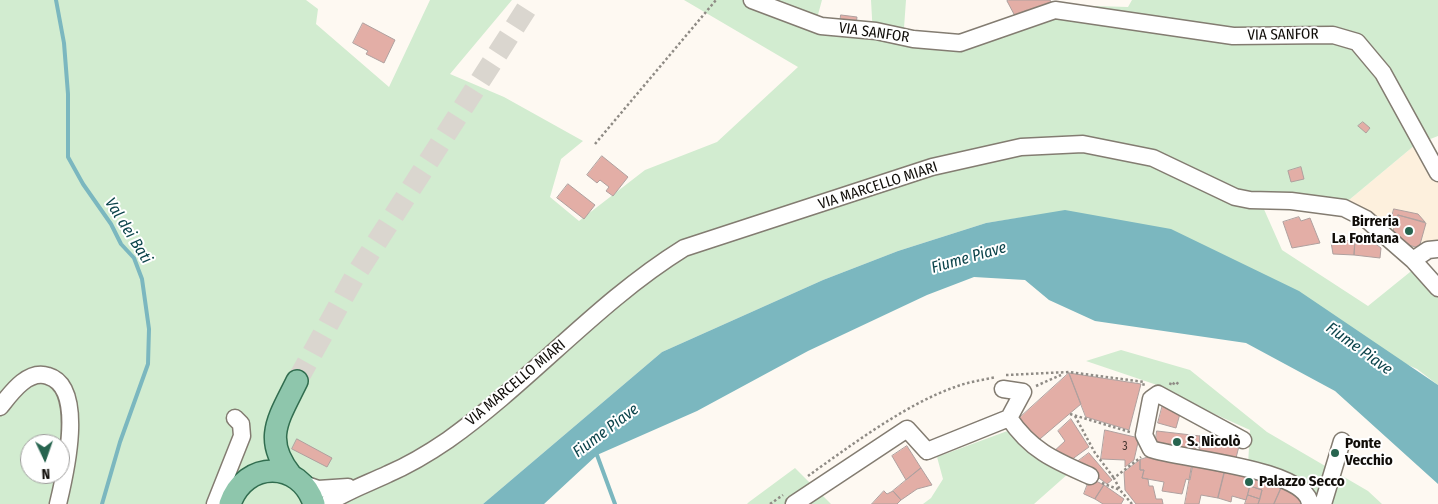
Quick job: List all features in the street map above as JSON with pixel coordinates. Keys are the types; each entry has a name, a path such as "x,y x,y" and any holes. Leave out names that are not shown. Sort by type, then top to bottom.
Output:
{"main road":[{"path":"297,381 284,406 274,441 276,450 314,504"},
{"path":"230,504 242,484 254,475 277,428"},
{"name":"VIA MARCELLO MIARI","path":"254,475 269,471 298,480"}],"street":[{"name":"VIA SANFOR","path":"752,0 821,26 876,30 913,39 960,43 1056,5 1233,36 1333,35 1357,42 1382,74 1438,173"},
{"name":"VIA MARCELLO MIARI","path":"327,504 361,486 390,474 448,440 499,400 642,275 684,248 932,167 1021,147 1083,144 1111,148 1153,158 1191,174 1235,197 1250,200 1291,201 1344,208 1366,219 1413,260 1438,288"},
{"path":"1413,260 1428,250 1438,249"},
{"path":"0,407 10,393 33,376 43,374 53,377 65,389 68,397 70,421 58,504"},
{"path":"790,498 907,429 927,451 1009,418 1023,392 1003,388"},
{"path":"1243,440 1158,394 1151,399 1144,435 1152,450 1252,469 1302,489 1309,497 1310,504"},
{"path":"215,504 242,436 241,424 235,418"},
{"path":"1009,418 1020,434 1038,450 1090,476"},
{"path":"1324,501 1342,441"},
{"name":"VIA MARCELLO MIARI","path":"298,480 318,489 333,490 361,486"}],"path":[{"path":"595,144 716,0"},
{"path":"1023,392 1061,375 1054,371"},
{"path":"801,482 839,453 915,405 954,387 1009,374 1054,371 1144,382"},
{"path":"1070,414 1114,429 1144,435"},
{"path":"1075,416 1095,453 1132,504"},
{"path":"1114,478 1152,450"},
{"path":"1090,476 1120,490"},
{"path":"770,504 790,498"}],"shaded area":[{"path":"1415,145 1438,181 1438,245 1415,268 1343,205"}],"green space":[{"path":"0,0 306,0 318,9 316,24 389,87 430,0 512,0 450,74 504,97 583,141 561,159 550,197 579,221 645,170 717,142 798,67 684,0 822,0 813,33 873,36 871,0 906,0 903,42 956,48 1061,5 1128,7 1132,0 1438,0 1438,136 1415,145 1343,205 1259,198 1282,250 1368,306 1415,268 1438,294 1438,385 1417,369 1065,211 986,223 898,251 823,280 662,352 483,504 0,504"},
{"path":"1121,350 1190,370 1267,432 1368,491 1382,504 1312,504 1248,465 1250,430 1168,393 1160,386 1086,361"},
{"path":"1010,430 1069,473 1034,504 923,504 931,498 943,479 937,457"},
{"path":"795,468 831,504 747,504 749,502"}],"water":[{"name":"Fiume Piave","path":"1065,210 1171,229 1299,291 1438,385 1438,484 1335,391 1246,343 1095,321 1049,300 1025,280 974,277 927,295 808,351 697,411 597,455 544,504 483,504 662,352 823,280 898,251 986,223"}],"building":[{"path":"1050,0 1052,4 1029,15 1027,10 1015,16 1007,1"},
{"path":"841,15 857,17 856,25 840,24"},
{"path":"363,23 395,40 384,63 366,54 368,51 353,43"},
{"path":"1363,122 1370,128 1366,133 1358,126"},
{"path":"602,156 628,177 613,196 606,191 609,187 600,180 597,183 587,175"},
{"path":"1301,167 1304,179 1291,182 1288,171"},
{"path":"568,184 595,205 584,219 557,198"},
{"path":"1394,209 1418,214 1425,222 1398,215 1397,218 1392,217"},
{"name":"Birreria La Fontana","path":"1398,215 1426,223 1419,248 1391,240"},
{"path":"1299,217 1301,221 1310,218 1320,243 1292,248 1283,222"},
{"path":"1362,234 1381,248 1380,258 1354,255 1355,236"},
{"path":"1338,240 1355,241 1354,255 1333,254 1331,242"},
{"path":"1069,373 1141,384 1129,430 1086,417"},
{"path":"1069,373 1081,404 1034,444 1014,423"},
{"path":"1163,404 1181,410 1176,428 1158,423"},
{"path":"1071,419 1089,447 1071,460 1051,454 1065,441 1058,431"},
{"path":"1105,430 1139,438 1134,460 1125,467 1125,460 1101,459"},
{"name":"S. Nicolò","path":"1157,431 1200,436 1199,448 1196,447 1195,453 1155,447"},
{"path":"1200,436 1239,446 1235,462 1200,454"},
{"path":"297,439 332,458 327,467 292,449"},
{"path":"907,446 921,468 906,480 892,456"},
{"path":"1089,453 1112,480 1107,484 1077,462"},
{"path":"1148,457 1193,463 1190,480 1186,479 1182,494 1162,491 1164,482 1142,478 1144,470 1140,470 1140,460"},
{"path":"1140,460 1140,470 1144,470 1142,478 1148,479 1149,486 1153,486 1156,499 1162,499 1163,504 1136,504 1125,490 1124,472"},
{"path":"1193,460 1226,466 1218,498 1201,495 1199,504 1185,504"},
{"name":"Palazzo Secco","path":"1226,466 1282,486 1274,504 1258,504 1262,490 1250,486 1246,500 1232,496 1231,502 1218,498"},
{"path":"921,468 932,485 917,489 901,500 893,491"},
{"path":"1090,478 1104,485 1095,499 1084,494"},
{"path":"1104,485 1124,499 1121,504 1103,504 1095,499"},
{"path":"1250,486 1262,490 1260,499 1248,495"},
{"path":"1282,486 1303,496 1301,504 1274,504"},
{"path":"884,491 887,494 893,491 901,500 897,504 872,504"},
{"path":"1248,495 1260,499 1258,504 1245,504"}],"waterway":[{"name":"Val dei Bati","path":"56,0 64,43 68,94 68,157 83,184 111,224 121,244 134,258 142,279 149,329 148,364 120,442 102,504"},
{"name":"Fiume Piave","path":"594,454 597,455 615,504"}],"tunnel":[{"path":"297,381 355,276 532,0"}],"place":[{"name":"Birreria La Fontana","path":"1409,231"},
{"name":"S. Nicolò","path":"1177,442"},
{"name":"Ponte Vecchio","path":"1335,453"},
{"name":"Palazzo Secco","path":"1249,482"}]}
